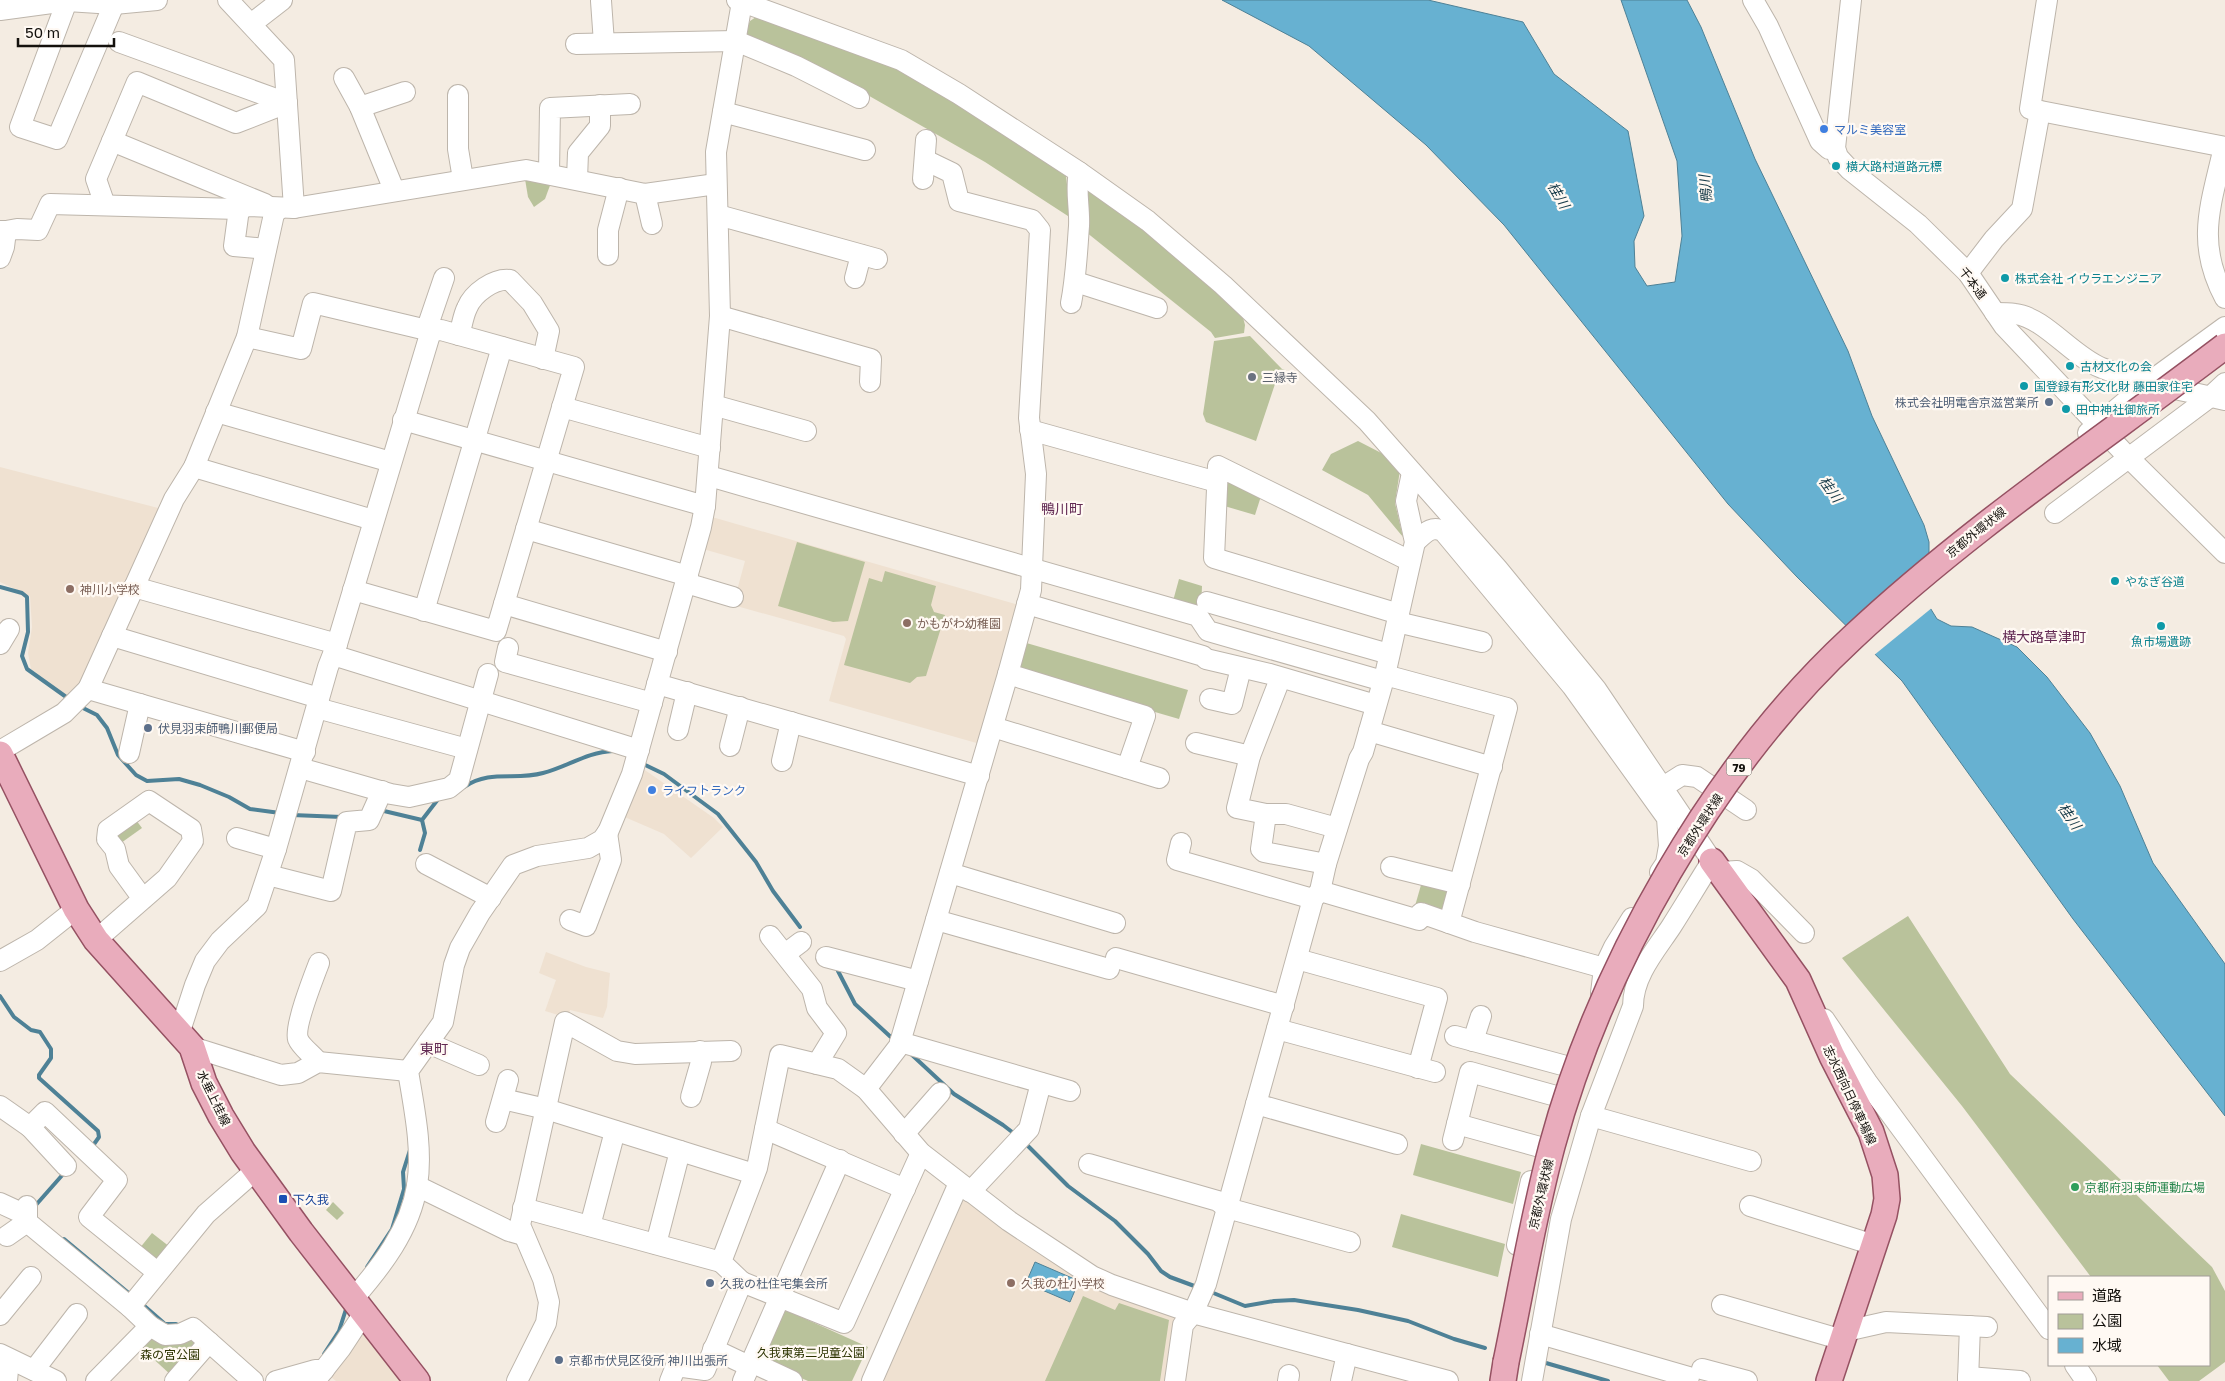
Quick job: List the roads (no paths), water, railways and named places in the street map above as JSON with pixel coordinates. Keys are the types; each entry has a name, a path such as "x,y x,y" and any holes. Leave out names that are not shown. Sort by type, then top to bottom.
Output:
{"main road":[{"name":"京都外環状線","path":"1512,1375 1536,1214 1552,1146 1581,1059 1615,974 1644,916 1682,851 1720,792 1802,688 1850,639 1915,581 2007,507 2225,346"},
{"name":"京都外環状線","path":"1512,1375 1545,1232 1578,1109 1597,1055 1634,967 1661,915 1733,802 1812,700 1865,646 1922,595 2022,516 2225,365"},
{"name":"水垂上桂線","path":"1,757 76,909 96,940 186,1039 204,1083 221,1116 256,1170 301,1232 417,1381"},
{"name":"志水西向日停車場線","path":"1716,866 1798,980 1832,1056 1871,1132 1884,1175 1887,1199 1829,1381"}],"street":[{"path":"0,10 71,0 114,4 157,0"},
{"path":"71,0 20,127 57,139 114,4"},
{"path":"228,0 284,60 287,103 282,208"},
{"path":"251,24 282,0"},
{"name":"千本通","path":"1753,0 1768,26 1820,141 1828,148 1835,148 1838,157 1850,170 1918,224 1968,273 2004,326 2128,457 2225,552"},
{"path":"1835,148 1851,0"},
{"path":"2047,0 2030,109 2224,147 2209,216 2207,236 2208,256 2214,277 2225,298"},
{"path":"601,1 604,43"},
{"path":"276,1381 315,1374 342,1348 355,1302 394,1244 408,1217 417,1186 418,1162 416,1120 408,1071 443,1022 454,965 460,948 513,865 537,856 588,848 602,840 618,811 637,757 687,580 705,506 709,476 720,316 716,152 736,41 739,1 901,60 959,94 1078,172 1148,221 1230,291 1367,421 1497,568 1596,689 1663,787 1701,836 1716,866"},
{"path":"576,44 736,41 796,66 859,98"},
{"path":"119,42 287,103"},
{"path":"344,78 360,107 394,190"},
{"path":"105,205 96,179 137,82 236,123 287,103"},
{"path":"360,107 404,92"},
{"path":"458,95 458,148 463,179"},
{"path":"550,174 550,108 630,104"},
{"path":"577,180 578,153 600,126 600,105"},
{"path":"1968,273 1994,239 2022,210 2040,111"},
{"path":"723,112 865,150"},
{"path":"112,141 282,208"},
{"path":"866,1089 900,1042 1031,590 1036,474 1030,430 1031,366 1040,230 1032,220 959,201 952,173 925,160"},
{"path":"0,258 4,247 3,231 17,229 38,230 50,204 239,209 250,206 282,208 526,170 645,194 716,184"},
{"path":"1071,304 1076,282 1079,226 1076,187 1078,172"},
{"path":"608,255 608,230 619,188"},
{"path":"645,194 652,224"},
{"path":"1,757 64,713 88,689 174,499 194,467 247,337 274,214 282,208"},
{"path":"239,209 234,246 266,249"},
{"path":"718,215 869,257 855,278"},
{"path":"408,1071 318,1062 298,1073 281,1075 186,1039 194,985 205,961 220,940 257,906 268,876 318,703 431,332 429,322 444,278"},
{"path":"459,335 467,307 481,291 496,281 510,280 532,304 549,331 542,359"},
{"path":"1076,282 1157,308"},
{"path":"247,337 301,349 313,303 431,332 441,330 574,367 496,631 353,590"},
{"path":"1995,313 2016,314 2032,319 2089,362 2103,369 2148,383 2218,398"},
{"path":"720,316 871,360 870,382"},
{"path":"2225,327 2148,383 2099,425 2035,486 2060,509 2128,457 2218,398 2225,383"},
{"path":"424,611 502,347"},
{"path":"713,405 806,431"},
{"path":"562,407 710,448"},
{"path":"216,412 391,462"},
{"path":"403,420 705,506"},
{"path":"1030,430 1217,482"},
{"path":"1410,561 1218,466 1214,558 1398,618 1482,642"},
{"path":"194,467 374,520"},
{"path":"1175,1381 1183,1325 1193,1313 1206,1284 1297,959 1384,678 1415,542 1406,501 1412,473"},
{"path":"709,476 1198,616 1208,631 1384,678 1507,708 1450,923"},
{"path":"526,529 687,580 733,597"},
{"path":"1415,542 1430,529 1444,532 1572,686 1667,818 1670,846 1666,863 1614,947 1604,968 1601,993"},
{"path":"134,587 335,649 637,757"},
{"path":"1207,602 1389,654"},
{"path":"504,604 666,652"},
{"path":"1027,604 1241,668 1270,674 1280,679 1376,705"},
{"path":"112,636 467,750"},
{"path":"88,689 140,704 302,760 382,791 410,797 449,788 459,780 481,702 500,665 652,703"},
{"path":"1210,700 1232,704 1241,668"},
{"path":"1008,674 1144,716 1127,768"},
{"path":"1280,679 1250,756 1238,808 1266,814 1286,814 1337,828"},
{"path":"658,684 978,776"},
{"path":"678,730 687,692"},
{"path":"129,753 140,704"},
{"path":"730,746 740,707"},
{"path":"782,761 791,722"},
{"path":"993,726 1159,778"},
{"path":"1369,731 1492,767"},
{"path":"1196,743 1250,756"},
{"path":"1663,787 1682,775 1697,777 1746,810"},
{"path":"268,876 331,891 347,822 369,820 382,791"},
{"path":"96,940 167,878 193,841 191,829 149,801 108,830 107,838 115,850 120,866 144,898"},
{"path":"1266,814 1261,849 1264,852 1326,864"},
{"path":"586,926 611,860 607,833"},
{"path":"237,838 276,849"},
{"path":"1181,843 1177,860 1420,920 1421,913 1604,968"},
{"path":"426,864 491,898"},
{"path":"1512,1375 1540,1334 1561,1219 1591,1116 1633,1006 1633,991 1657,945 1685,904 1716,866"},
{"path":"1716,866 1737,871 1750,879 1804,933"},
{"path":"1391,867 1460,884"},
{"path":"950,873 1116,923"},
{"path":"1512,1375 1523,1212 1540,1146 1566,1066 1586,1013 1647,937 1668,921 1685,904"},
{"path":"0,961 37,940 76,909"},
{"path":"936,920 1284,1006"},
{"path":"770,936 812,989 817,1008 836,1033 817,1064"},
{"path":"785,954 801,942"},
{"path":"826,957 918,981"},
{"path":"1277,1029 1426,1070 1437,998 1297,959"},
{"path":"318,1062 298,1040 297,1034 302,1013 320,963"},
{"path":"1798,980 1867,1082 2048,1328"},
{"path":"1601,993 1633,1006"},
{"path":"1481,1016 1464,1038 1566,1066"},
{"path":"517,1381 546,1323 550,1302 543,1279 520,1225 565,1022 617,1051 635,1054 731,1051"},
{"path":"900,1042 1070,1091"},
{"path":"428,1043 479,1065"},
{"path":"691,1097 701,1062 700,1051"},
{"path":"721,1262 754,1174 780,1055 838,1069 866,1089 921,1152 1009,1221 1092,1276 1112,1285 1193,1313 1347,1354 1389,1373 1444,1380"},
{"path":"1540,1146 1455,1132 1470,1072 1556,1096"},
{"path":"496,1122 508,1080"},
{"path":"872,1381 965,1187 1029,1129 1042,1083"},
{"path":"904,1134 940,1093"},
{"path":"503,1099 546,1109 754,1174"},
{"path":"1256,1104 1397,1144"},
{"path":"0,1106 30,1127 66,1166"},
{"path":"30,1127 45,1112 117,1180 89,1217 157,1272"},
{"path":"1591,1116 1751,1161"},
{"path":"765,1129 905,1189"},
{"path":"590,1226 616,1131"},
{"path":"656,1244 680,1151"},
{"path":"523,1208 721,1262 742,1282 844,1323 921,1152"},
{"path":"748,1370 840,1160"},
{"path":"134,1302 206,1214 256,1170"},
{"path":"1096,1172 1218,1201 1228,1208 1350,1242"},
{"path":"417,1186 510,1231 523,1235"},
{"path":"0,1203 27,1214 134,1302 150,1326 165,1335 185,1332 193,1328 206,1347 252,1381"},
{"path":"1750,1206 1874,1244"},
{"path":"8,1236 27,1214"},
{"path":"0,1315 31,1277"},
{"path":"670,1381 676,1366 705,1370 742,1282"},
{"path":"1722,1305 1845,1335 1886,1322 1979,1327 1968,1379 2020,1381"},
{"path":"34,1370 77,1314"},
{"path":"96,1381 150,1326"},
{"path":"1540,1334 1695,1373 1747,1381"},
{"path":"175,1381 206,1347"},
{"path":"714,1349 748,1370 792,1381"},
{"path":"1341,1381 1347,1354"},
{"path":"4,1356 56,1381"},
{"path":"4,1356 7,1381"},
{"path":"2076,1366 2086,1381"}],"water":[{"path":"1222,0 1428,0 1523,22 1554,74 1628,131 1644,216 1634,241 1635,267 1647,286 1675,282 1682,236 1677,161 1621,0 1687,0 1701,27 1755,159 1848,351 1872,416 1924,525 1929,542 1929,606 1937,619 1951,626 1972,627 2017,647 2047,677 2090,733 2120,786 2153,863 2225,964 2225,1116 2073,919 1902,681 1797,577 1728,504 1504,225 1426,145 1309,46"},
{"path":"1035,1262 1079,1281 1070,1302 1026,1283"}],"waterway":[{"path":"0,587 22,593 27,597 28,632 22,656 27,669 69,699"},
{"path":"81,707 97,715 107,728 118,755 136,775 147,781 179,779 229,797 250,809 280,813"},
{"path":"464,787 484,778 543,773 594,754 613,751"},
{"path":"641,763 664,774 718,814 756,862 773,891 800,927"},
{"path":"384,811 422,820 439,798"},
{"path":"292,815 342,817"},
{"path":"420,850 425,833 422,820"},
{"path":"838,971 855,1004 894,1040"},
{"path":"0,996 14,1017 31,1030 40,1032 51,1049 51,1058 39,1075 39,1078 98,1131 99,1137 92,1147"},
{"path":"911,1054 954,1094 1016,1135"},
{"path":"1025,1143 1068,1186 1115,1221 1148,1254 1161,1271 1170,1277 1197,1287"},
{"path":"367,1267 392,1229 404,1189 403,1172 410,1150"},
{"path":"35,1206 65,1172"},
{"path":"64,1239 131,1295"},
{"path":"1211,1292 1245,1306 1294,1300 1358,1310 1408,1321 1454,1339 1485,1348"},
{"path":"141,1303 165,1324 180,1326"},
{"path":"324,1354 339,1331 347,1306"},
{"path":"1546,1363 1608,1381"}],"place":[{"name":"マルミ美容室","path":"1824,129"},
{"name":"横大路村道路元標","path":"1836,166"},
{"name":"株式会社 イウラエンジニア","path":"2005,278"},
{"name":"古材文化の会","path":"2070,366"},
{"name":"三縁寺","path":"1252,377"},
{"name":"国登録有形文化財 藤田家住宅","path":"2024,386"},
{"name":"株式会社明電舎京滋営業所","path":"2049,402"},
{"name":"田中神社御旅所","path":"2066,409"},
{"name":"やなぎ谷道","path":"2115,581"},
{"name":"神川小学校","path":"70,589"},
{"name":"かもがわ幼稚園","path":"907,623"},
{"name":"魚市場遺跡","path":"2161,626"},
{"name":"伏見羽束師鴨川郵便局","path":"148,728"},
{"name":"ライフトランク","path":"652,790"},
{"name":"京都府羽束師運動広場","path":"2075,1187"},
{"name":"下久我","path":"283,1199"},
{"name":"久我の杜住宅集会所","path":"710,1283"},
{"name":"久我の杜小学校","path":"1011,1283"},
{"name":"京都市伏見区役所 神川出張所","path":"559,1360"}],"district":[{"name":"鴨川町","path":"1062,508"},
{"name":"横大路草津町","path":"2044,636"},
{"name":"東町","path":"434,1048"}],"water label":[{"name":"鴨川","path":"1705,189"},
{"name":"桂川","path":"1559,195"},
{"name":"桂川","path":"1831,489"},
{"name":"桂川","path":"2070,816"}],"park label":[{"name":"久我東第二児童公園","path":"811,1352"},
{"name":"森の宮公園","path":"170,1354"}]}
